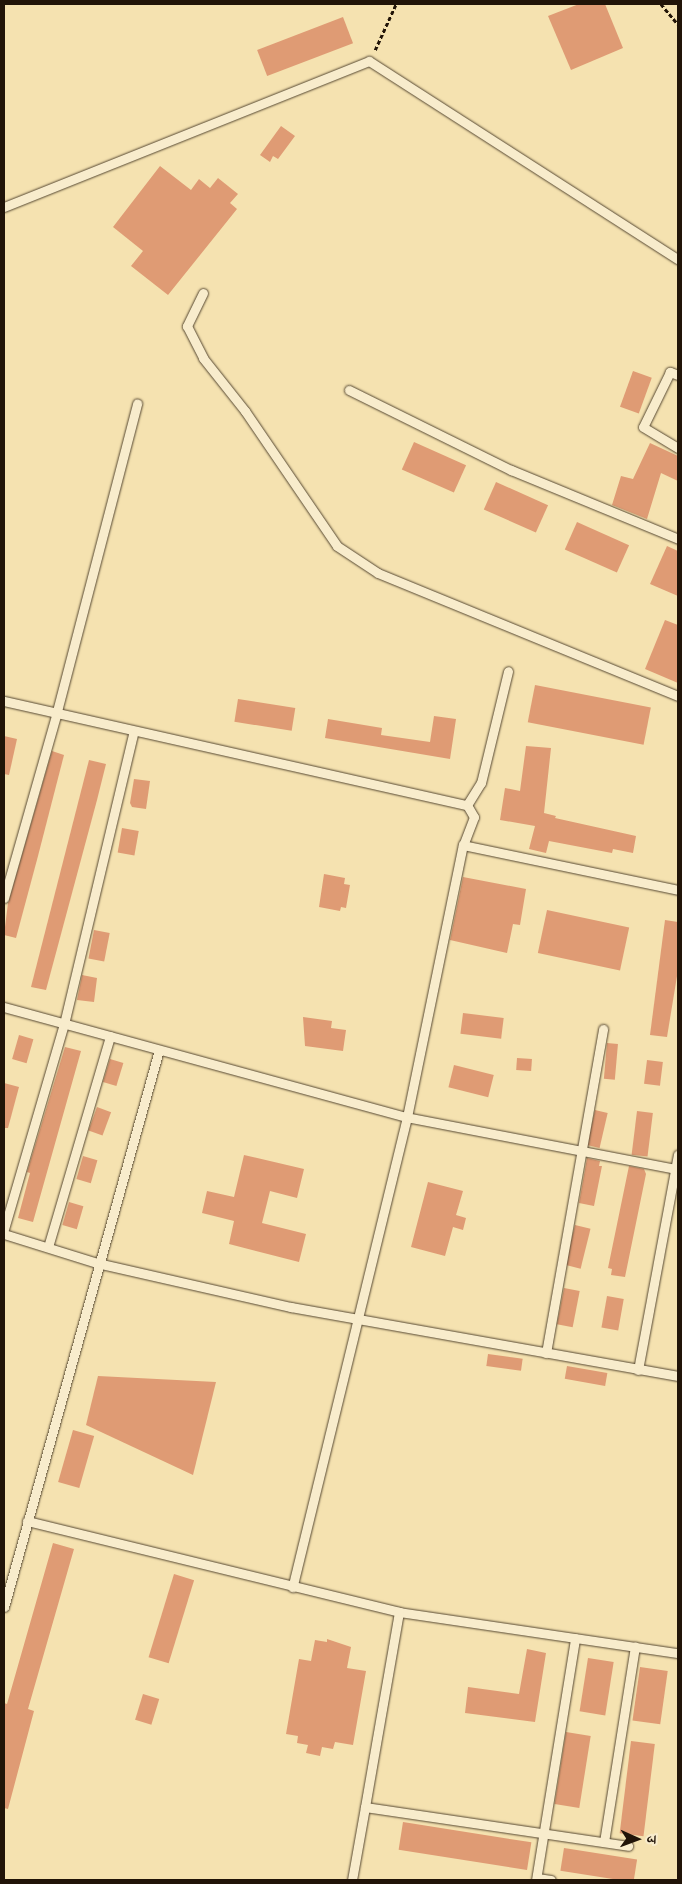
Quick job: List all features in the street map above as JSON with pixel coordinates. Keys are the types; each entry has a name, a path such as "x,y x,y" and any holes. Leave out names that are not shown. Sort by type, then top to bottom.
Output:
{"lane":[{"path":"4,207 369,62 678,259"},
{"path":"203,293 187,326 203,358 245,411 337,546 378,573 678,696"},
{"path":"678,375 670,372 643,426 678,448"},
{"path":"349,390 511,470 678,539"},
{"path":"4,898 56,715 137,403"},
{"path":"467,805 481,783 508,671"},
{"path":"4,701 56,715 467,805 474,817 463,845 407,1116 292,1587"},
{"path":"4,1228 64,1024 134,731"},
{"path":"463,845 678,890"},
{"path":"4,1007 407,1116 676,1169"},
{"path":"546,1353 603,1029"},
{"path":"48,1247 110,1036"},
{"path":"4,1607 97,1263 159,1050"},
{"path":"638,1370 678,1155"},
{"path":"4,1234 97,1263 291,1307 358,1317 678,1376"},
{"path":"27,1521 399,1612 678,1653"},
{"path":"352,1880 399,1612"},
{"path":"551,1880 536,1879 575,1638"},
{"path":"604,1842 635,1646"},
{"path":"365,1807 628,1846"}],"path":[{"path":"369,62 396,4"},
{"path":"661,4 678,24"}],"building":[{"path":"579,4 605,4 623,48 571,70 548,16"},
{"path":"343,17 353,43 267,76 257,50"},
{"path":"281,126 295,136 278,159 273,156 270,162 260,155"},
{"path":"160,166 191,190 199,179 210,188 218,178 238,194 230,203 237,209 168,295 131,266 143,251 113,227"},
{"path":"633,371 652,378 639,414 620,407"},
{"path":"414,442 466,465 454,493 402,469"},
{"path":"650,443 678,456 678,481 661,473 647,519 612,505 621,476 633,479"},
{"path":"496,482 548,505 536,533 484,509"},
{"path":"577,522 629,545 617,573 565,549"},
{"path":"667,546 678,551 678,596 650,584"},
{"path":"665,620 678,625 678,683 645,669"},
{"path":"535,685 651,708 644,745 528,722"},
{"path":"238,699 295,708 292,731 234,722"},
{"path":"434,716 456,719 450,759 325,738 328,719 382,728 381,735 430,742"},
{"path":"4,736 17,739 9,775 4,774"},
{"path":"526,746 551,748 544,813 556,816 555,818 636,836 633,853 613,849 612,853 549,841 546,853 529,849 535,826 500,820 505,788 520,791"},
{"path":"52,751 64,755 16,938 4,935 8,903"},
{"path":"89,760 106,764 97,800 46,990 31,987"},
{"path":"134,779 150,781 146,809 132,807 130,803"},
{"path":"122,828 139,831 134,856 118,853"},
{"path":"324,874 345,878 344,884 350,885 346,908 341,907 340,911 319,907"},
{"path":"463,877 526,889 520,925 513,924 507,953 450,940"},
{"path":"547,910 629,927 620,971 538,953"},
{"path":"665,920 678,922 678,970 667,1037 650,1035"},
{"path":"94,930 110,933 104,962 88,958"},
{"path":"82,975 97,978 94,1002 77,1000"},
{"path":"463,1013 504,1018 501,1039 460,1034"},
{"path":"303,1017 332,1021 331,1028 346,1030 343,1051 305,1046"},
{"path":"19,1035 33,1039 27,1063 12,1059"},
{"path":"607,1043 618,1044 615,1080 604,1079"},
{"path":"65,1047 81,1051 33,1222 18,1218 30,1173 27,1172"},
{"path":"517,1058 532,1059 531,1071 516,1070"},
{"path":"110,1059 123,1063 116,1086 103,1082"},
{"path":"647,1060 663,1062 660,1086 644,1084"},
{"path":"454,1065 494,1075 488,1097 448,1087"},
{"path":"4,1083 19,1087 8,1128 4,1128"},
{"path":"97,1107 111,1112 103,1136 88,1130"},
{"path":"595,1110 608,1113 600,1148 587,1145"},
{"path":"637,1111 653,1113 648,1157 632,1155"},
{"path":"244,1155 304,1169 297,1198 270,1191 262,1223 306,1234 299,1262 229,1244 234,1221 202,1213 207,1191 234,1197"},
{"path":"83,1156 97,1160 91,1183 76,1179"},
{"path":"587,1158 600,1161 599,1166 602,1166 594,1206 579,1203"},
{"path":"629,1166 644,1169 646,1174 625,1277 611,1275 612,1269 608,1268"},
{"path":"428,1182 463,1191 456,1215 466,1218 463,1230 453,1227 445,1256 411,1247"},
{"path":"69,1202 83,1206 77,1229 62,1225"},
{"path":"575,1225 591,1229 581,1269 565,1265"},
{"path":"564,1288 580,1291 573,1327 557,1324"},
{"path":"607,1296 624,1299 618,1330 601,1328"},
{"path":"488,1354 523,1359 521,1371 486,1366"},
{"path":"567,1366 607,1373 605,1386 565,1379"},
{"path":"98,1376 216,1382 193,1475 86,1425"},
{"path":"73,1430 94,1436 79,1488 58,1482"},
{"path":"53,1543 74,1549 28,1709 34,1711 8,1809 4,1808 4,1703 7,1704"},
{"path":"174,1574 194,1580 169,1663 149,1657"},
{"path":"327,1639 351,1647 347,1668 366,1671 353,1745 335,1742 333,1749 322,1747 320,1756 306,1753 308,1745 297,1743 298,1736 286,1734 299,1659 311,1661 315,1640 327,1642"},
{"path":"527,1649 546,1653 535,1722 465,1713 468,1687 519,1694"},
{"path":"588,1658 614,1662 605,1715 580,1711"},
{"path":"640,1667 668,1671 660,1724 632,1720"},
{"path":"143,1694 159,1699 151,1725 135,1720"},
{"path":"566,1732 591,1736 579,1808 555,1804"},
{"path":"631,1741 655,1744 643,1836 620,1833"},
{"path":"403,1822 531,1842 527,1870 399,1850"},
{"path":"564,1848 637,1860 634,1880 619,1880 560,1871"}]}
